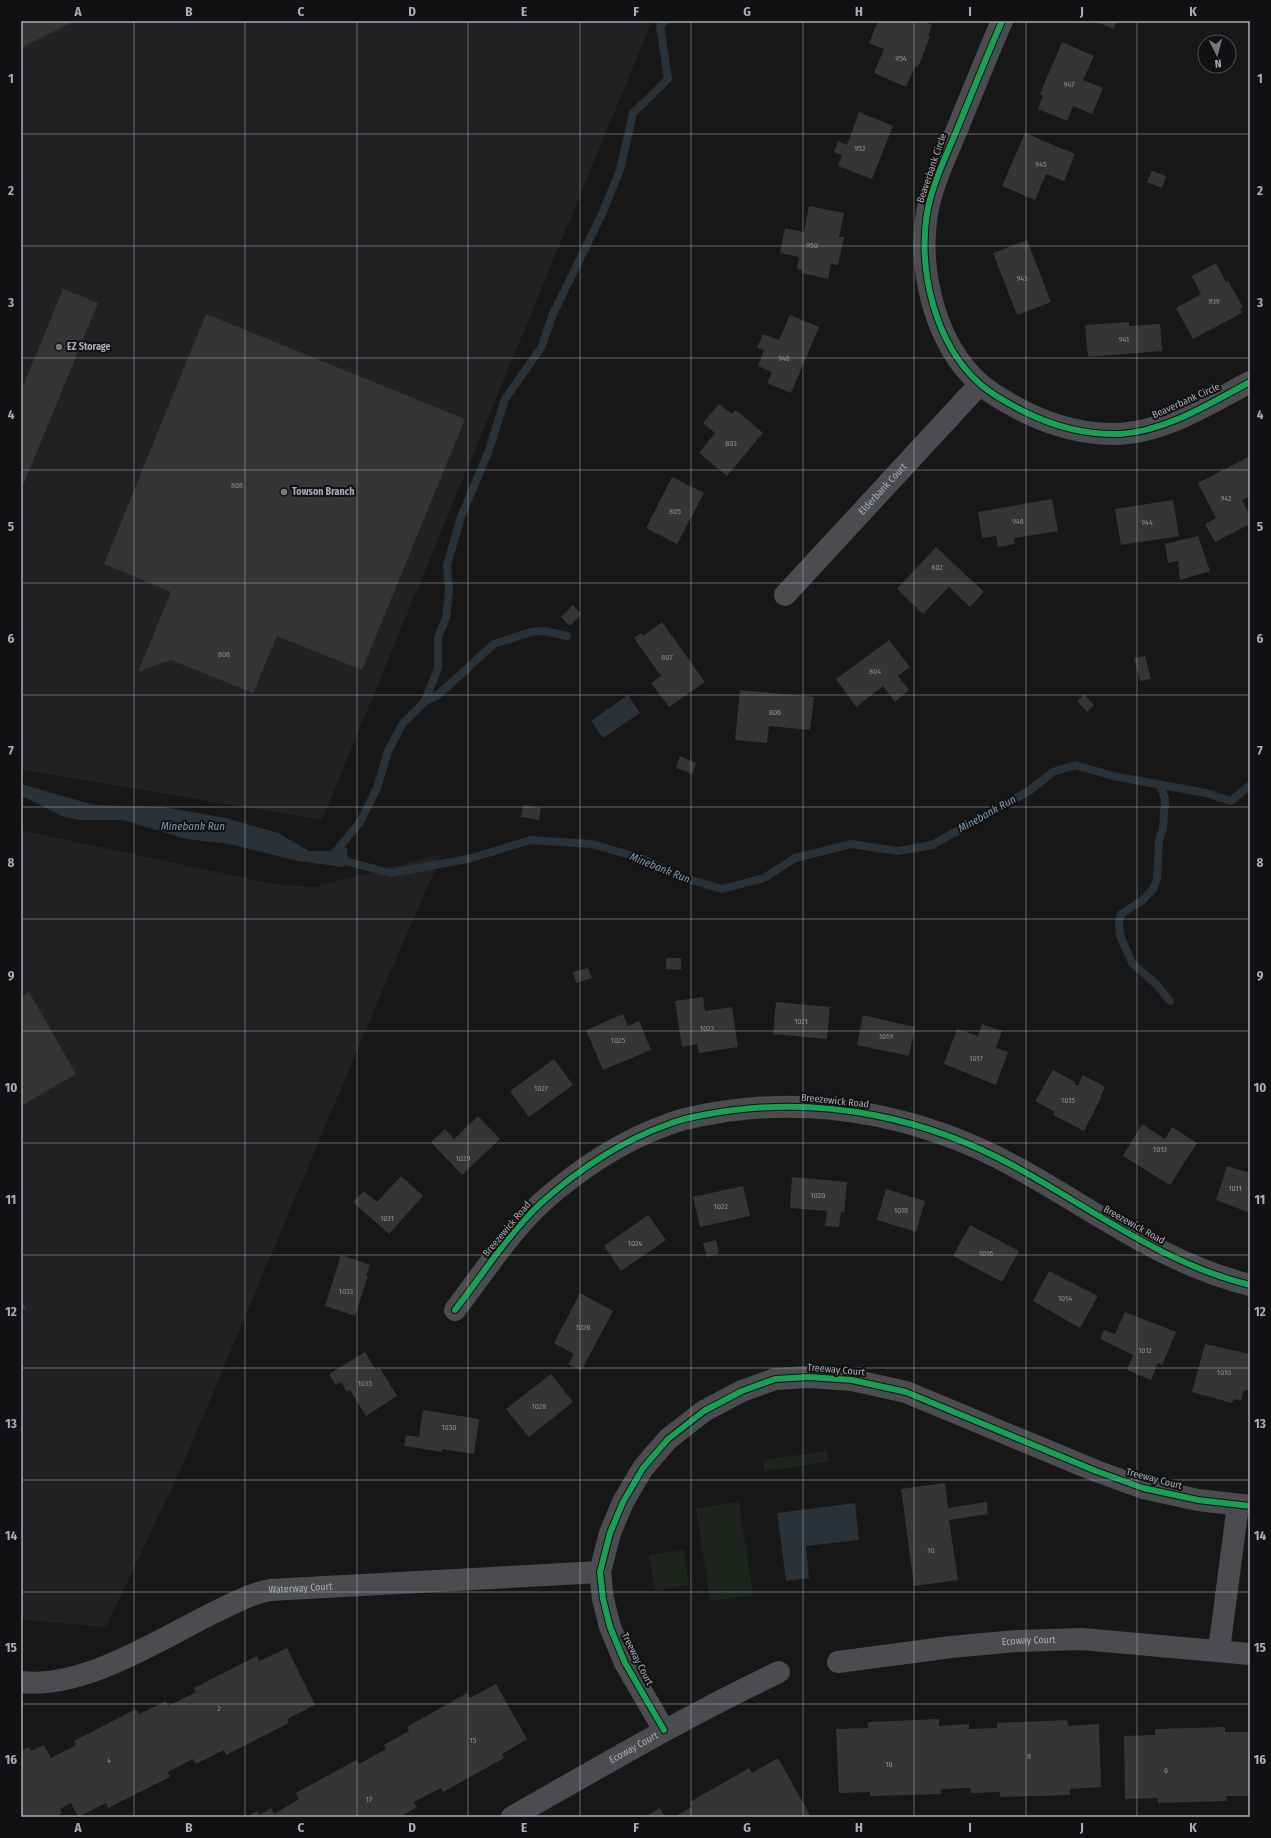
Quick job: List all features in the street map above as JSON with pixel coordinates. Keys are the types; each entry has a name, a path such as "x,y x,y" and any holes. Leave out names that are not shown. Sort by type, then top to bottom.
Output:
{"street":[{"name":"Beaverbank Circle","path":"1002,21 933,190 927,214 926,269 931,295 938,320 948,342 960,362 980,384 1017,408 1044,421 1067,429 1095,434 1121,434 1146,430 1170,422 1203,407 1250,382"},
{"name":"Elderbank Court","path":"785,595 980,384"},
{"name":"Breezewick Road","path":"455,1310 516,1231 540,1204 568,1180 601,1156 635,1137 671,1122 715,1113 753,1108 796,1106 838,1109 885,1117 968,1143 1014,1166 1132,1237 1171,1256 1208,1271 1250,1285"},
{"name":"Treeway Court","path":"664,1730 625,1663 610,1627 600,1572 610,1533 624,1502 643,1468 668,1439 704,1411 742,1391 775,1379 809,1377 852,1380 906,1392 1096,1471 1143,1488 1198,1500 1244,1505"},
{"path":"1219,1650 1244,1505"},
{"name":"Waterway Court","path":"21,1682 57,1682 87,1674 114,1663 246,1597 260,1592 279,1589 600,1572"},
{"name":"Ecoway Court","path":"838,1662 950,1647 1016,1641 1082,1639 1219,1650 1250,1654"},
{"name":"Ecoway Court","path":"512,1817 664,1730 779,1672"}],"shaded area":[{"path":"21,21 652,21 322,820 21,770"},
{"path":"21,830 273,884 314,887 442,854 388,977 184,1462 106,1627 21,1620"},
{"path":"827,1451 828,1462 764,1471 763,1460"},
{"path":"739,1502 753,1595 710,1601 696,1508"},
{"path":"684,1550 689,1585 655,1591 649,1555"}],"water":[{"path":"628,695 640,713 603,738 591,721"},
{"name":"Minebank Run","path":"21,784 94,805 163,807 226,818 278,833 309,851 331,851 340,847 347,848 348,862 343,867 298,861 230,844 186,839 123,820 78,820 62,816 26,798 21,798"},
{"path":"855,1503 859,1540 806,1546 809,1578 786,1581 777,1513"}],"building":[{"path":"21,21 75,21 21,48"},
{"path":"878,21 923,21 932,25 928,36 930,37 918,67 915,66 906,87 874,73 884,49 869,43"},
{"path":"1095,21 1117,21 1113,29"},
{"path":"1062,42 1094,56 1083,80 1103,88 1092,114 1073,106 1067,121 1038,109 1043,96 1040,94"},
{"path":"859,112 893,126 872,179 838,166 842,155 834,152 838,141 847,145"},
{"path":"1025,133 1075,154 1064,181 1046,174 1035,200 1002,186"},
{"path":"1152,171 1166,176 1162,188 1147,182"},
{"path":"809,206 844,213 839,237 844,237 838,265 831,264 828,279 802,273 802,270 797,269 799,257 780,253 785,228 804,232"},
{"path":"1027,240 1051,302 1017,315 993,253"},
{"path":"1216,263 1226,282 1228,281 1243,307 1240,309 1242,313 1193,339 1176,308 1201,294 1192,276"},
{"name":"EZ Storage","path":"63,289 98,303 24,483 21,482 21,391"},
{"name":"Towson Branch","path":"206,314 465,419 362,670 277,636 253,693 171,660 138,672 171,592 104,564"},
{"path":"790,315 819,327 791,393 767,383 772,372 758,366 764,350 757,348 763,334 779,340"},
{"path":"1129,322 1129,326 1160,324 1162,351 1088,357 1085,325"},
{"path":"719,404 732,414 736,410 763,433 727,476 699,453 715,433 703,423"},
{"path":"1250,456 1250,496 1242,500 1250,516 1250,524 1215,542 1205,524 1216,518 1198,483"},
{"path":"672,477 704,493 677,544 646,528"},
{"path":"1052,499 1058,531 1014,538 1015,544 998,547 996,536 982,538 978,512"},
{"path":"1173,500 1179,536 1121,545 1115,509"},
{"path":"1198,536 1210,571 1180,580 1178,561 1168,563 1165,544"},
{"path":"936,547 984,592 970,607 949,587 923,614 897,589"},
{"path":"573,605 581,614 570,626 561,617"},
{"path":"662,622 705,682 669,707 651,683 661,676 634,638 641,633 643,636"},
{"path":"889,640 910,667 898,676 909,690 895,702 883,686 856,707 836,679"},
{"path":"1145,656 1151,679 1140,681 1134,658"},
{"path":"740,690 814,697 810,730 769,726 767,743 735,740"},
{"path":"1084,694 1094,705 1087,712 1077,701"},
{"path":"680,756 696,763 692,774 676,768"},
{"path":"523,805 541,808 539,820 521,817"},
{"path":"666,958 681,958 681,970 666,969"},
{"path":"588,968 592,978 576,983 573,972"},
{"path":"29,992 76,1074 21,1106 21,997"},
{"path":"703,997 705,1011 732,1007 738,1047 699,1053 697,1044 682,1047 675,1001"},
{"path":"776,1002 830,1007 827,1039 773,1034"},
{"path":"623,1014 628,1026 639,1021 651,1050 603,1070 586,1030"},
{"path":"863,1015 915,1027 909,1056 857,1045"},
{"path":"982,1024 1002,1031 996,1048 1008,1052 996,1085 944,1064 957,1029 978,1036"},
{"path":"554,1059 573,1085 529,1117 510,1091"},
{"path":"1053,1070 1075,1082 1074,1084 1078,1086 1083,1075 1105,1087 1084,1131 1053,1115 1055,1112 1035,1101"},
{"path":"478,1116 500,1139 462,1175 431,1142 445,1129 454,1139"},
{"path":"1142,1124 1165,1139 1172,1127 1197,1143 1170,1185 1123,1156"},
{"path":"1227,1166 1250,1173 1250,1213 1216,1200"},
{"path":"401,1176 423,1196 389,1234 353,1202 364,1191 377,1202"},
{"path":"792,1177 847,1182 844,1213 841,1212 839,1227 825,1226 827,1211 790,1208"},
{"path":"743,1186 750,1216 700,1227 693,1197"},
{"path":"886,1189 925,1201 916,1232 877,1220"},
{"path":"648,1215 666,1240 621,1271 604,1246"},
{"path":"970,1225 1019,1251 1002,1282 953,1256"},
{"path":"716,1240 719,1253 707,1257 703,1243"},
{"path":"341,1255 370,1265 355,1316 325,1306"},
{"path":"1049,1271 1098,1296 1080,1328 1033,1301"},
{"path":"580,1293 613,1311 581,1371 568,1364 574,1354 554,1343"},
{"path":"21,1299 26,1308 21,1311"},
{"path":"1125,1312 1176,1332 1162,1365 1158,1363 1151,1380 1127,1370 1133,1355 1100,1339 1104,1330 1115,1334"},
{"path":"1205,1344 1250,1354 1250,1391 1244,1390 1241,1401 1234,1399 1232,1403 1192,1392"},
{"path":"365,1352 376,1370 379,1367 397,1396 366,1416 350,1390 347,1392 341,1382 336,1385 329,1374"},
{"path":"551,1374 573,1402 529,1437 506,1409"},
{"path":"423,1410 479,1419 474,1454 442,1449 442,1452 404,1446 406,1435 419,1437"},
{"path":"945,1483 948,1508 987,1502 988,1514 949,1520 958,1580 914,1586 901,1489"},
{"path":"287,1648 315,1705 287,1719 289,1723 226,1755 224,1750 196,1764 193,1759 168,1772 170,1777 108,1808 106,1803 78,1817 71,1803 60,1809 62,1813 55,1817 21,1817 21,1751 29,1747 31,1751 44,1745 51,1758 76,1745 74,1741 136,1709 139,1714 166,1701 168,1706 196,1692 194,1688 257,1656 259,1661"},
{"path":"496,1684 527,1739 502,1754 504,1758 443,1792 441,1788 414,1802 417,1807 400,1817 246,1817 257,1811 260,1815 271,1808 274,1814 299,1799 296,1793 356,1760 359,1764 386,1749 384,1745 409,1731 407,1727 467,1693 470,1698"},
{"path":"939,1719 939,1726 969,1724 969,1729 997,1728 997,1723 1067,1720 1068,1726 1099,1724 1101,1787 1070,1789 1070,1795 1000,1797 1000,1792 971,1793 970,1788 941,1789 941,1794 870,1796 870,1792 839,1793 836,1729 868,1728 868,1722"},
{"path":"1225,1727 1225,1732 1250,1732 1250,1796 1226,1796 1227,1801 1158,1803 1158,1798 1125,1799 1124,1736 1155,1735 1155,1729"},
{"path":"778,1758 810,1815 806,1817 673,1817 692,1807 690,1802 749,1768 752,1773"},
{"path":"660,1808 665,1817 645,1817"}],"waterway":[{"path":"333,855 360,822 377,788 388,751 403,723 425,701 438,668 438,637 446,618 449,591 447,565 461,517 489,450 505,399 541,348 553,314 602,214 620,170 633,113 668,79 660,26 665,21"},
{"path":"425,701 438,695 494,644 531,632 544,631 567,636"},
{"name":"Minebank Run","path":"338,859 390,873 468,859 531,840 592,844 643,859 681,877 722,889 764,878 795,858 851,844 898,851 932,845 1029,791 1053,772 1075,765 1113,776 1206,793 1231,801 1250,785"},
{"path":"1160,784 1165,799 1163,829 1159,840 1157,879 1153,889 1143,900 1121,914 1119,922 1120,935 1132,963 1156,984 1170,1001"}],"cycle path":[{"path":"1002,21 939,172 927,213 925,259 933,305 941,328 951,349 964,368 980,384 991,392 1027,413 1060,426 1108,434 1137,432 1155,428 1188,415 1250,382"},
{"path":"455,1310 507,1241 529,1215 555,1191 601,1157 651,1131 676,1122 712,1113 764,1107 801,1107 875,1115 946,1135 980,1149 1014,1166 1157,1249 1218,1276 1250,1285"},
{"path":"664,1730 625,1663 610,1627 603,1599 600,1572 610,1533 623,1502 643,1468 668,1439 704,1411 742,1391 775,1379 809,1377 852,1380 906,1392 1096,1471 1143,1488 1198,1500 1250,1506"}],"place":[{"name":"EZ Storage","path":"59,347"},
{"name":"Towson Branch","path":"284,492"}]}
